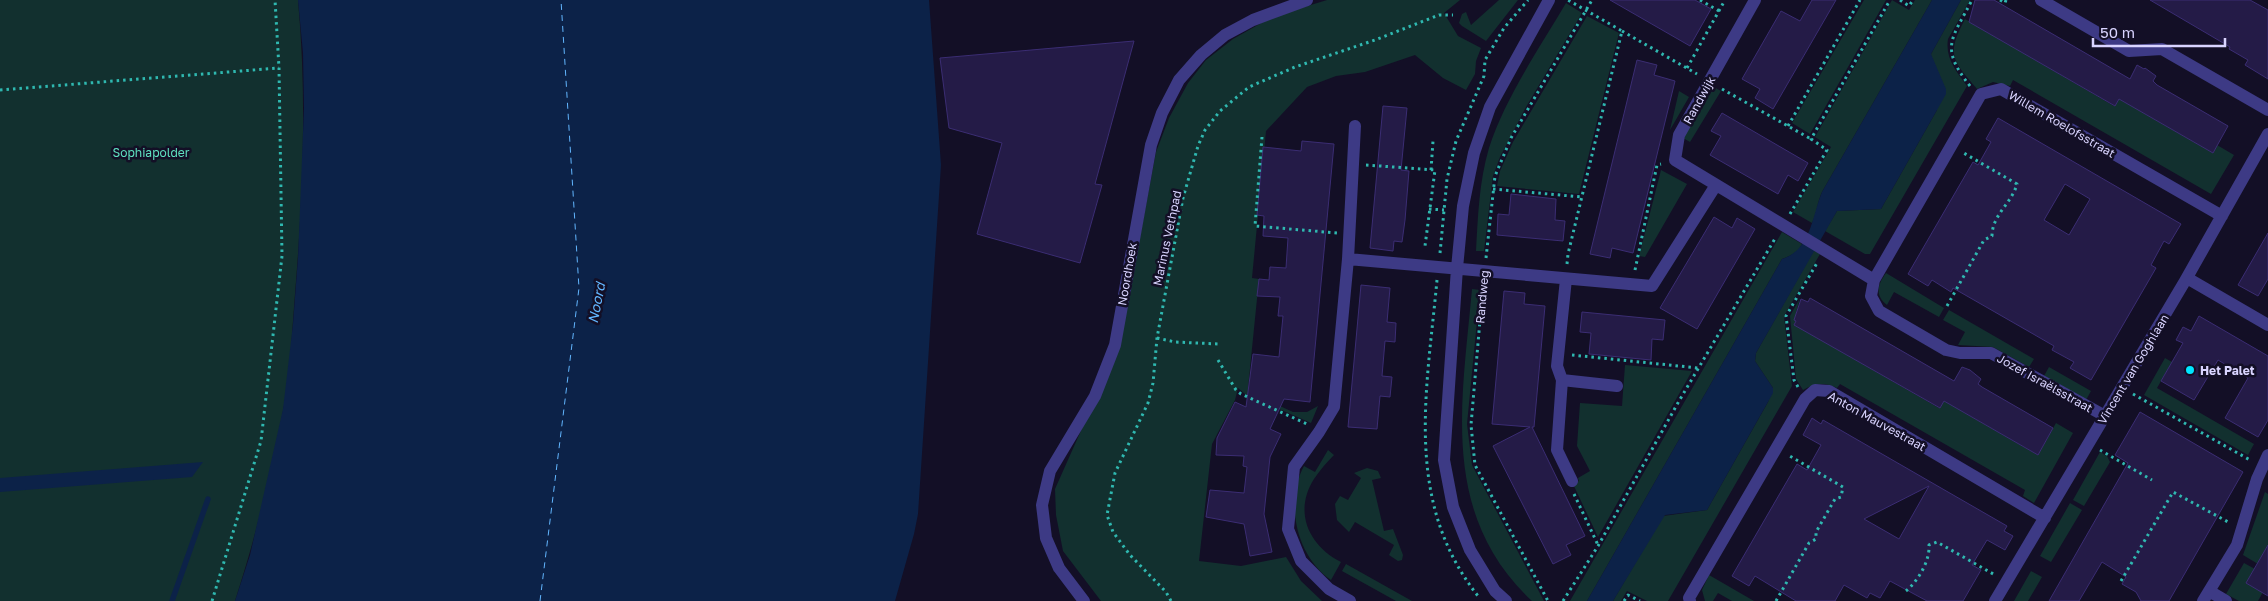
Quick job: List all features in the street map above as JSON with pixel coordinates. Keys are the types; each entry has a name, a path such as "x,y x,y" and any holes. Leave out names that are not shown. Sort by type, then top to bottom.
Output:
{"street":[{"name":"Noordhoek","path":"1084,601 1059,568 1046,538 1042,505 1050,471 1094,396 1114,345 1151,145 1162,113 1179,80 1201,55 1225,35 1253,20 1308,0"},
{"path":"1506,601 1495,591 1470,550 1453,507 1444,460 1457,268 1463,206 1474,153 1490,107 1550,0"},
{"name":"Randwijk","path":"1675,160 1678,135 1755,0"},
{"path":"2041,0 2129,51 2162,50 2268,110"},
{"name":"Willem Roelofsstraat","path":"1981,94 2001,89 2222,216"},
{"path":"1675,160 1799,233 1874,280 1981,94"},
{"path":"1350,601 1317,580 1301,561 1288,529 1294,467 1334,407 1350,234 1355,126"},
{"name":"Vincent van Goghlaan","path":"1995,601 2187,278 2268,134"},
{"path":"1348,259 1652,286 1716,185"},
{"path":"2187,278 2268,325"},
{"path":"1566,279 1558,366 1562,380 1557,450 1572,481"},
{"name":"Jozef Israëlsstraat","path":"1874,280 1871,296 1879,311 1946,350 1960,353 1991,353 2105,416"},
{"path":"1562,380 1616,386"},
{"name":"Anton Mauvestraat","path":"1805,399 1815,390 1829,392 2045,518"},
{"path":"1689,600 1805,399"},
{"path":"2226,601 2206,596 2237,544 2262,467 2268,455"}],"path":[{"path":"212,601 261,442 282,256 279,68 275,0"},
{"path":"1566,279 1568,254 1622,31 1568,0"},
{"name":"Randweg","path":"1548,601 1475,465 1470,425 1495,176 1511,138 1592,0"},
{"path":"1700,0 1719,11"},
{"path":"1687,68 1726,0"},
{"path":"1788,126 1860,0"},
{"path":"1563,601 1598,546 1698,368 1827,150 1811,140 1890,0"},
{"path":"1900,0 1910,6 1913,0"},
{"path":"1972,0 1951,40 1952,60 1969,85 1981,94"},
{"path":"2000,0 2005,3 2006,0"},
{"name":"Marinus Vethpad","path":"1171,601 1166,592 1130,555 1113,532 1107,515 1115,473 1148,403 1153,383 1157,338 1184,198 1193,163 1205,130 1220,111 1249,87 1295,67 1375,40 1439,15 1454,15"},
{"path":"0,90 279,68"},
{"path":"1262,137 1255,226 1350,234"},
{"path":"1431,170 1433,141"},
{"path":"1947,306 1984,240 1992,236 1992,227 2008,199 2015,193 2017,184 1951,145"},
{"path":"1631,285 1658,165 1675,160"},
{"path":"1353,164 1435,170 1425,246"},
{"path":"1494,189 1582,197"},
{"path":"1429,209 1444,210"},
{"path":"1805,399 1794,380 1786,316 1823,248"},
{"path":"1157,338 1175,342 1219,344"},
{"path":"1559,353 1698,368"},
{"path":"1218,360 1236,390 1246,397 1274,408 1319,432"},
{"path":"2122,388 2262,467"},
{"path":"2089,444 2152,480"},
{"path":"1776,448 1843,487 1841,496 1835,499 1816,532 1816,539 1809,543 1776,601"},
{"path":"1572,481 1571,490 1598,546"},
{"path":"2121,581 2173,492 2242,529"},
{"path":"1906,591 1912,586 1930,555 1929,545 1937,542 2007,581"},
{"path":"1624,601 1628,595 1640,601"}],"green space":[{"name":"Sophiapolder","path":"0,0 298,0 301,37 303,147 300,220 289,368 283,411 268,483 235,601 0,601"},
{"path":"1327,0 1460,0 1444,13 1458,36 1481,48 1476,61 1475,74 1466,90 1443,78 1415,55 1365,72 1336,76 1307,87 1266,131 1252,278 1259,279 1248,388 1249,392 1293,412 1307,412 1318,406 1311,423 1245,394 1238,388 1235,400 1212,444 1199,561 1241,566 1286,557 1301,581 1322,601 1101,601 1063,551 1056,515 1055,489 1120,343 1156,152 1169,118 1188,83 1206,60 1233,39 1272,17"},
{"path":"1499,0 1518,0 1486,41 1459,23 1462,14 1466,12 1471,25"},
{"path":"1864,0 1886,0 1810,134 1792,123"},
{"path":"1892,0 1909,10 1915,0 1932,0 1822,192 1812,223 1793,212 1831,147 1815,137"},
{"path":"1961,0 1970,0 1948,39 1948,52 1952,64 1967,86 1870,254 1865,254 1825,231 1837,211 1881,209 1937,110 1931,54"},
{"path":"1566,3 1582,13 1526,107 1500,157 1493,176 1484,251 1476,251 1483,174 1489,148 1504,111 1523,74"},
{"path":"1587,16 1619,33 1579,194 1497,186 1500,171 1513,142"},
{"path":"1965,19 2114,106 2126,87 2140,111 2213,153 2217,145 2234,155 2211,194 2013,80 2010,86 1993,82 1977,89 1962,71 1954,57 1955,41"},
{"path":"1714,87 1721,91 1690,142 1683,138"},
{"path":"1679,91 1689,97 1670,130"},
{"path":"1661,170 1687,184 1645,257 1639,256"},
{"path":"1782,232 1802,244 1801,247 1782,259 1587,601 1570,601"},
{"path":"1814,250 1820,254 1784,316 1792,386 1668,601 1647,601 1627,591 1621,601 1613,601 1663,516 1707,510 1768,402 1773,388 1755,361 1756,353"},
{"path":"1886,273 1944,308 1939,317 1894,292 1887,305 1879,293 1879,285"},
{"path":"1472,289 1480,290 1467,424 1472,465 1544,601 1532,601 1502,567 1482,531 1470,494 1463,455 1462,414"},
{"path":"1800,298 1796,313 1800,315 1795,320 1795,325 1939,408 1951,390 1965,413 2038,455 2056,423 2073,433 2034,503 2023,496 2025,490 1840,384 1837,388 1820,384 1803,390 1796,379 1790,316"},
{"path":"1949,310 2034,359 2029,367 1993,347 1958,345 1965,332 1943,320"},
{"path":"2165,358 2172,362 2157,388 2254,444 2248,455 2144,395"},
{"path":"1625,365 1692,371 1598,537 1573,484 1579,481 1578,478 1590,471 1577,446 1580,403 1622,406"},
{"path":"2049,367 2091,391 2086,400 2044,376"},
{"path":"1328,450 1334,455 1316,476 1308,491 1305,516 1308,527 1320,547 1341,562 1331,580 1319,570 1302,544 1295,512 1295,496 1304,466 1315,472"},
{"path":"2100,452 2107,456 2110,462 2084,506 2073,500"},
{"path":"1367,468 1378,471 1381,478 1372,480 1384,531 1393,529 1403,555 1402,560 1398,561 1389,555 1394,545 1355,522 1349,532 1337,520 1335,504 1340,496 1348,500 1361,478 1354,473"},
{"path":"2265,492 2268,494 2268,546 2258,564 2243,555"},
{"path":"2070,503 2082,510 2051,562 2040,556"},
{"path":"2244,563 2255,569 2247,583 2263,592 2258,601 2239,601 2226,594"},
{"path":"1346,564 1412,601 1396,601 1342,571"},
{"path":"2031,571 2042,577 2028,601 2014,601"},
{"path":"1709,575 1754,601 1732,601 1718,593 1713,601 1705,601 1702,590"}],"water":[{"name":"Noord","path":"298,0 929,0 941,165 918,514 895,601 235,601 250,555 283,409 293,324 298,258 304,108 303,53"},
{"path":"1932,0 1961,0 1931,54 1946,89 1946,94 1881,209 1837,211 1756,353 1755,361 1773,388 1773,393 1707,510 1665,515 1613,601 1587,601 1782,259 1792,255 1805,240 1822,192"},
{"path":"203,462 192,477 0,492 0,478"}],"building":[{"path":"1610,0 1695,0 1711,9 1690,46"},
{"path":"1812,0 1836,0 1773,109 1755,98 1760,89 1742,79 1781,11 1800,21"},
{"path":"1975,0 1994,0 2130,79 2137,65 2145,68 2156,76 2153,81 2157,85 2228,126 2213,153 2119,99 2115,106 1969,22"},
{"path":"2150,0 2250,0 2268,10 2268,79 2245,65 2248,60 2229,49 2230,47"},
{"path":"1134,41 1095,184 1102,185 1080,263 977,234 1002,143 949,128 940,58"},
{"path":"1637,60 1657,65 1654,75 1675,81 1633,253 1612,248 1610,258 1590,254"},
{"path":"1383,106 1407,108 1401,170 1409,171 1405,220 1402,242 1394,241 1393,251 1370,248"},
{"path":"1722,113 1808,163 1798,181 1788,175 1778,194 1710,155 1721,136 1711,131"},
{"path":"1998,118 2181,224 2169,244 2164,241 2151,265 2156,268 2091,380 2070,368 2074,362 2052,350 2054,346 1953,288 1951,292 1932,280 1928,286 1908,274 1973,162 1978,165 1991,142 1986,139","holes":["2065,184 2090,199 2069,235 2044,220"]},
{"path":"1302,141 1334,144 1310,402 1284,399 1270,429 1281,434 1270,457 1264,514 1272,552 1250,556 1244,524 1206,517 1210,490 1244,493 1247,467 1243,466 1244,456 1216,455 1217,438 1235,402 1246,407 1253,354 1279,357 1283,316 1278,316 1280,297 1257,296 1259,279 1269,280 1270,267 1286,268 1288,238 1263,236 1264,216 1257,215 1263,147 1301,151"},
{"path":"1511,194 1556,199 1555,220 1565,221 1563,241 1497,235 1498,214 1509,215"},
{"path":"1714,217 1732,228 1737,218 1755,229 1697,329 1660,308"},
{"path":"2268,233 2268,279 2258,296 2238,285"},
{"path":"1361,285 1390,288 1387,322 1396,323 1395,342 1385,341 1382,376 1392,377 1390,397 1380,396 1377,429 1348,427"},
{"path":"1504,291 1525,293 1524,304 1545,306 1534,427 1532,427 1585,536 1566,545 1571,555 1553,564 1493,446 1530,427 1492,424"},
{"path":"1810,298 1954,381 1962,367 1970,370 1981,379 1978,384 1982,387 2053,428 2038,455 1944,401 1940,408 1794,325 1801,299 1808,302"},
{"path":"1582,312 1665,320 1663,340 1652,339 1651,360 1589,354 1591,333 1580,332"},
{"name":"Het Palet","path":"2199,316 2268,356 2268,420 2258,437 2225,418 2248,378 2218,360 2194,400 2161,381 2183,343 2176,340 2183,327 2191,331"},
{"path":"2140,412 2243,472 2169,601 2141,601 2136,592 2122,584 2126,577 2102,562 2079,601 2049,601 2128,463 2115,455"},
{"path":"1812,418 1821,424 1823,420 2007,526 2004,531 2013,536 2005,550 1987,540 1972,565 1981,570 1963,601 1927,601 1890,581 1880,598 1870,593 1867,598 1844,585 1835,601 1796,601 1755,576 1749,586 1732,576 1797,464 1807,470 1821,445 1803,435","holes":["1929,486 1899,539 1864,519"]},
{"path":"2268,545 2268,596 2246,583"}],"waterway":[{"path":"172,601 208,499"}],"ferry route":[{"path":"540,601 579,288 561,0"}],"place":[{"name":"Het Palet","path":"2190,370"}]}
